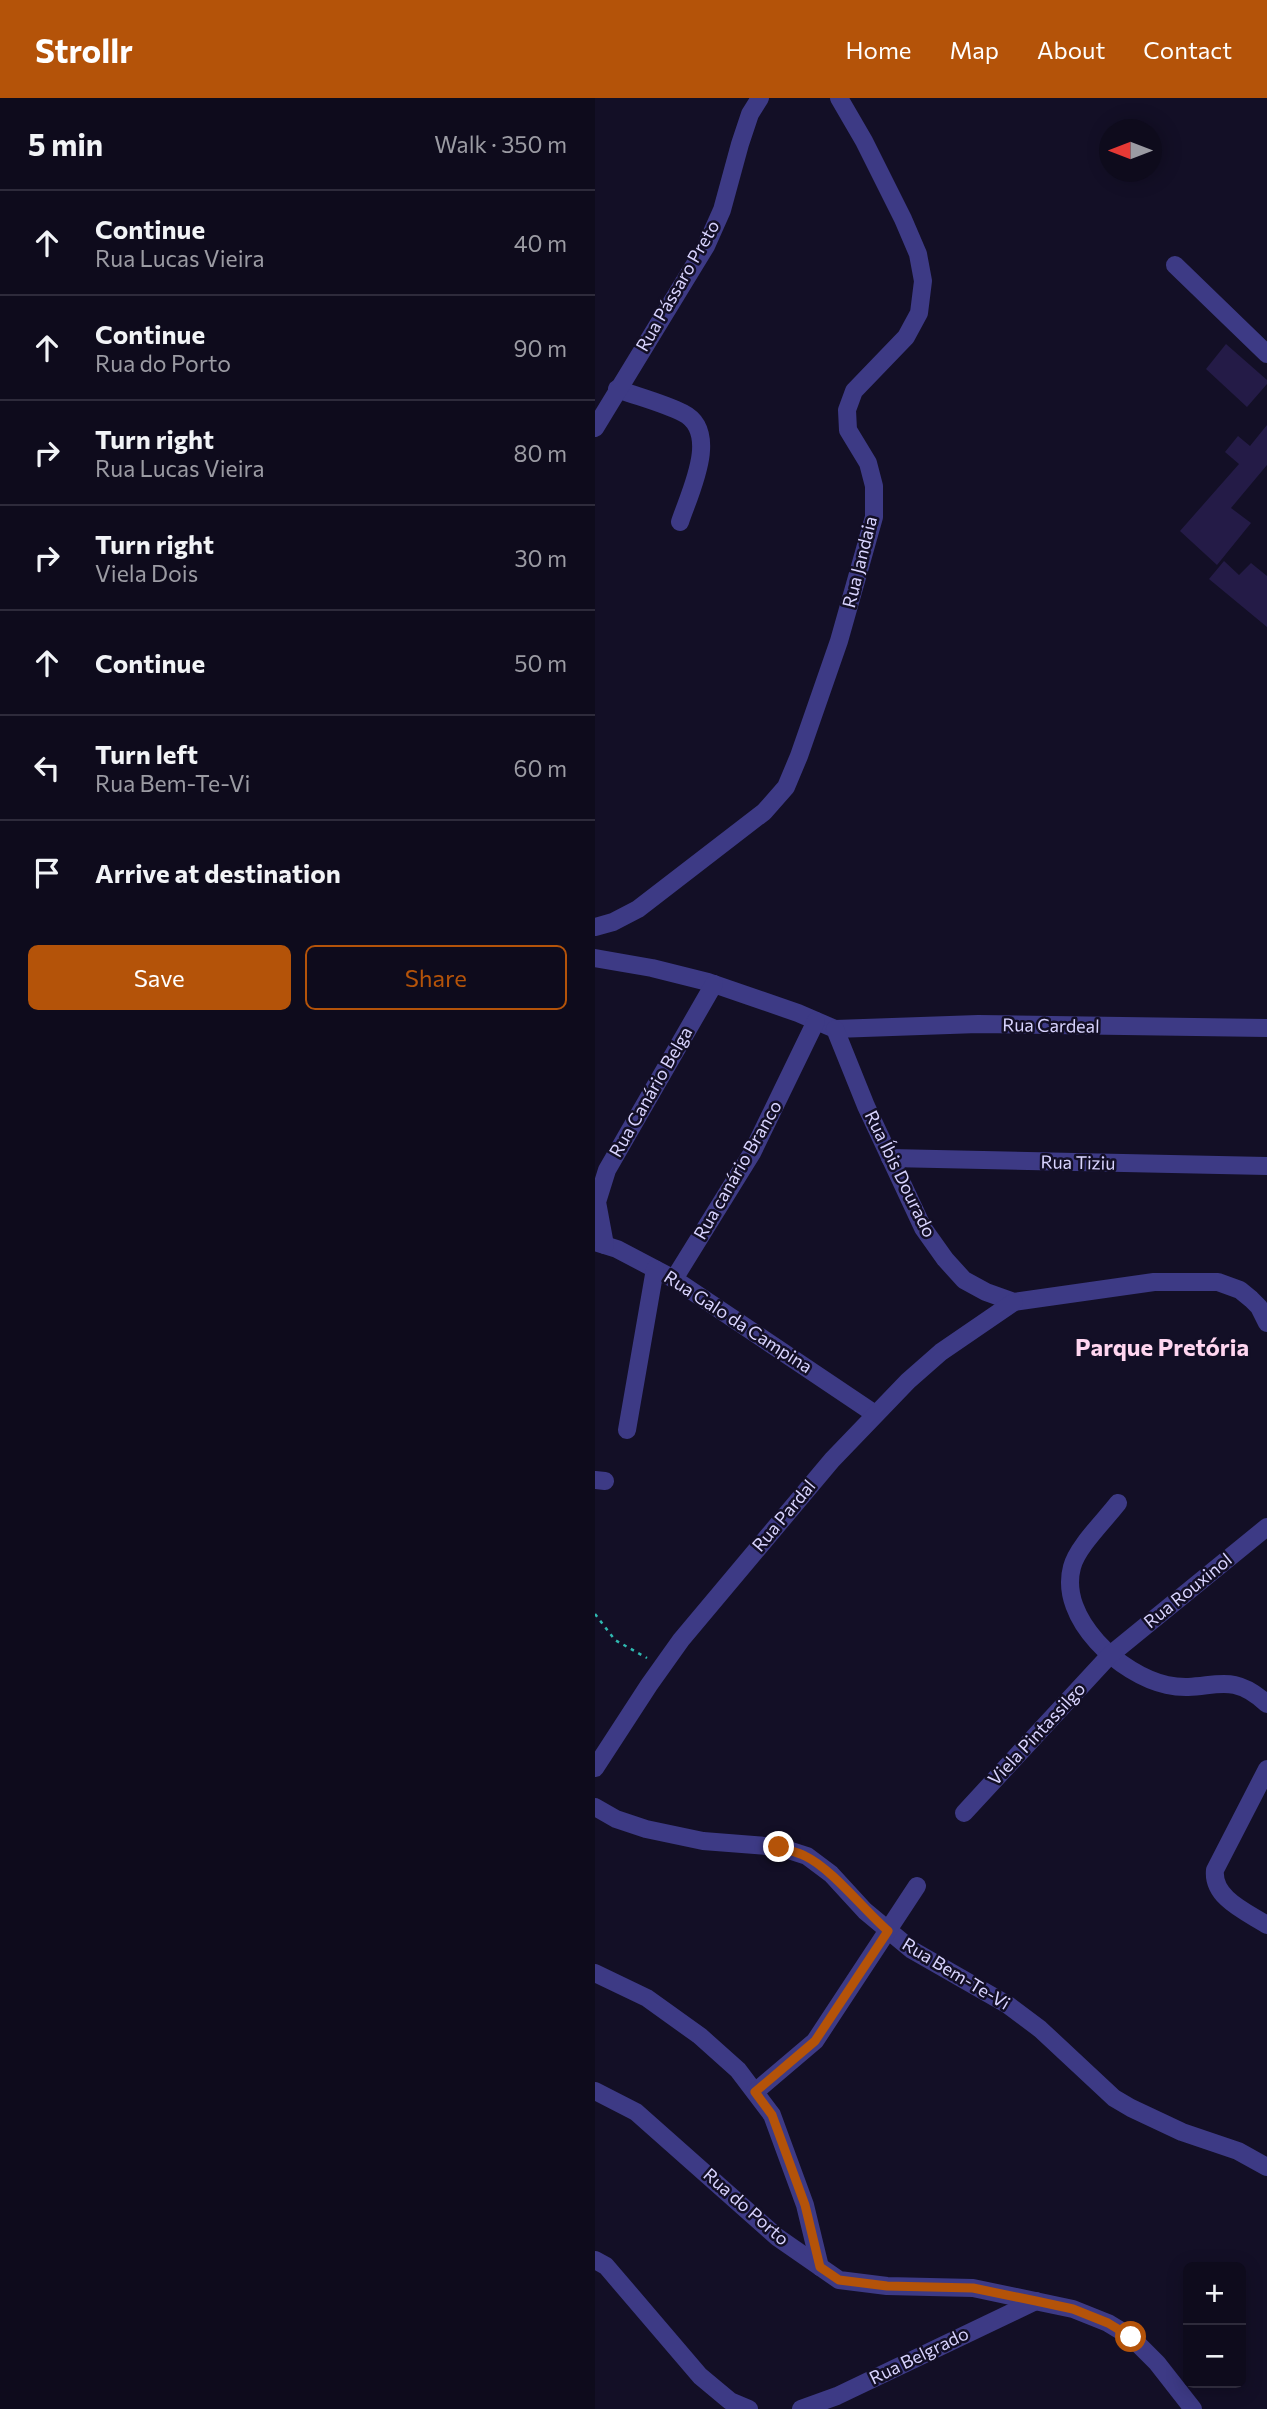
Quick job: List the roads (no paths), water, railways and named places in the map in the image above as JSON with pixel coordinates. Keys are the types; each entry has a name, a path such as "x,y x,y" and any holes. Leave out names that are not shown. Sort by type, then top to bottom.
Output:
{"street":[{"name":"Rua Pássaro Preto","path":"595,428 706,246 722,209 740,144 760,98"},
{"name":"Rua Jandaia","path":"595,927 613,922 638,909 764,812 786,787 839,641 874,517 874,486 868,463 848,430 847,411 854,391 906,337 919,313 923,281 918,254 903,219 839,98"},
{"path":"1175,265 1267,354"},
{"path":"617,389 686,414 700,432 702,459 680,522"},
{"path":"595,958 652,968 714,984 835,1029"},
{"name":"Rua Canário Belga","path":"600,1243 597,1202 607,1170 714,984"},
{"name":"Rua canário Branco","path":"674,1279 752,1153 816,1021"},
{"name":"Rua Cardeal","path":"835,1029 978,1024 1267,1028"},
{"name":"Rua Íbis Dourado","path":"835,1029 923,1228 964,1280 1013,1302 1154,1282 1218,1282 1240,1290 1251,1299 1259,1307 1267,1323"},
{"name":"Rua Tiziu","path":"890,1158 1267,1166"},
{"name":"Rua Galo da Campina","path":"600,1243 674,1279 875,1414"},
{"path":"627,1430 655,1269"},
{"name":"Rua Pardal","path":"595,1768 662,1666 832,1460 875,1414 941,1352 1013,1302"},
{"path":"1118,1503 1072,1564 1069,1594 1087,1630 1109,1655 1166,1685 1234,1684 1246,1687 1267,1704"},
{"name":"Rua Rouxinol","path":"1109,1655 1267,1527"},
{"name":"Viela Pintassilgo","path":"964,1812 1109,1655"},
{"path":"1267,1769 1215,1870 1215,1885 1224,1896 1267,1925"},
{"name":"Rua Bem-Te-Vi","path":"595,1807 616,1819 646,1829 703,1841 779,1847 807,1857 831,1874 865,1911 888,1931 927,1960 1008,2005 1040,2029 1114,2098 1182,2132 1238,2151 1267,2166"},
{"path":"755,2092 815,2041 917,1886"},
{"path":"595,1973 647,1998 700,2036 738,2070 755,2092 772,2115 805,2205 820,2267"},
{"name":"Rua do Porto","path":"595,2091 636,2112 777,2237 839,2280 887,2286 973,2288 1073,2309 1108,2323 1131,2337 1157,2363 1193,2409"},
{"path":"595,2260 606,2266 700,2376 730,2401 749,2409"},
{"name":"Rua Belgrado","path":"801,2409 837,2396 1036,2301"}],"district":[{"name":"Parque Pretória","path":"1162,1348"}]}
